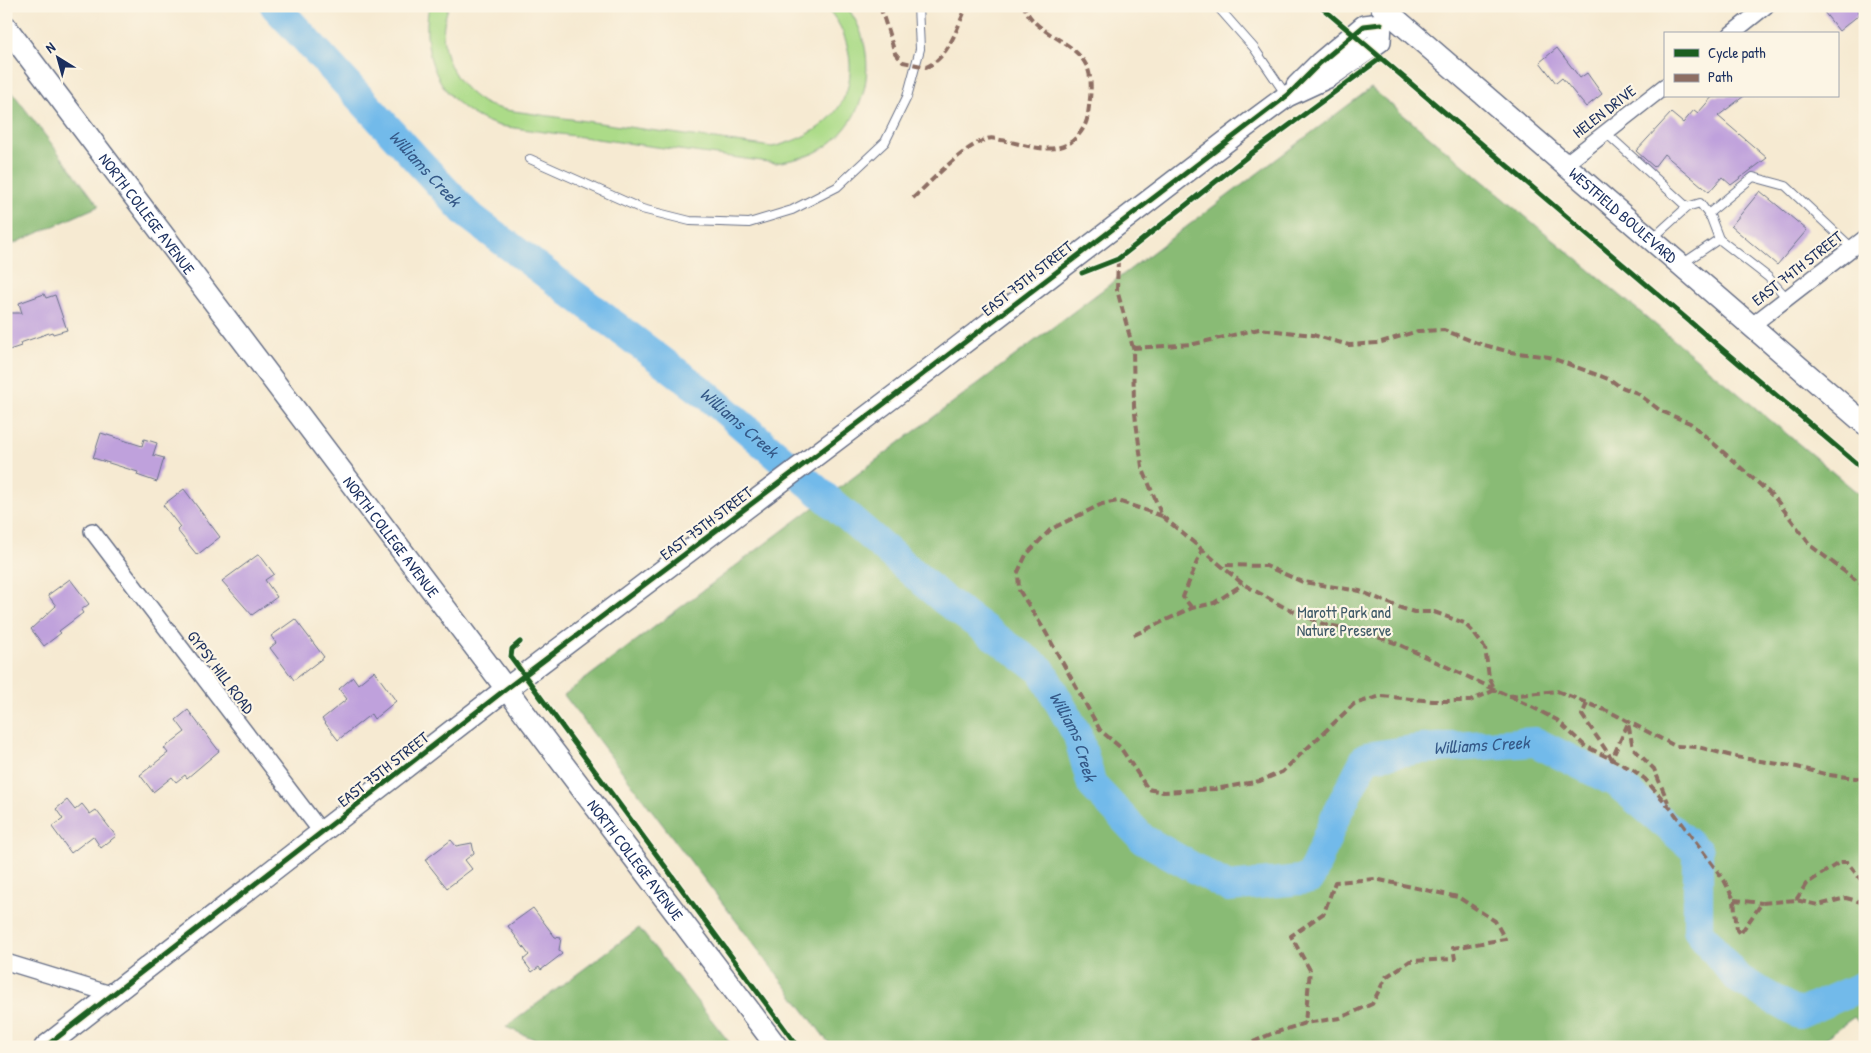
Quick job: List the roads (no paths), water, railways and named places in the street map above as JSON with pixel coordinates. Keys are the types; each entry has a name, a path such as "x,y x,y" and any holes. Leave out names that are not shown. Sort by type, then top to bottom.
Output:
{"street":[{"path":"1734,32 1766,6"},
{"name":"EAST 75TH STREET","path":"45,1047 506,689 730,521 1287,96 1320,63 1364,26 1387,13"},
{"name":"WESTFIELD BOULEVARD","path":"1387,13 1865,424"},
{"name":"NORTH COLLEGE AVENUE","path":"6,26 777,1047"},
{"name":"HELEN DRIVE","path":"1564,165 1664,87"},
{"name":"EAST 74TH STREET","path":"1751,326 1865,238"},
{"name":"GYPSY HILL ROAD","path":"92,532 322,833"},
{"path":"6,962 114,995"}],"lane":[{"path":"530,159 642,209 690,220 749,223 792,210 837,187 885,142 907,97 920,49 918,6"},
{"path":"1217,6 1254,48 1287,96"},
{"path":"1605,132 1687,207"},
{"path":"1708,214 1753,177 1771,181 1786,186 1852,248"},
{"path":"1651,240 1687,207 1700,202 1719,238 1768,277 1787,298"},
{"path":"1680,265 1719,238"}],"waterway":[{"name":"Williams Creek","path":"275,6 467,214 707,395 943,599 1041,670 1078,736 1092,785 1143,839 1228,887 1310,879 1337,813 1366,757 1420,749 1535,742 1617,783 1698,852 1698,930 1737,978 1799,1014 1865,985"}],"park label":[{"name":"Marott Park and Nature Preserve","path":"1344,621"}]}
